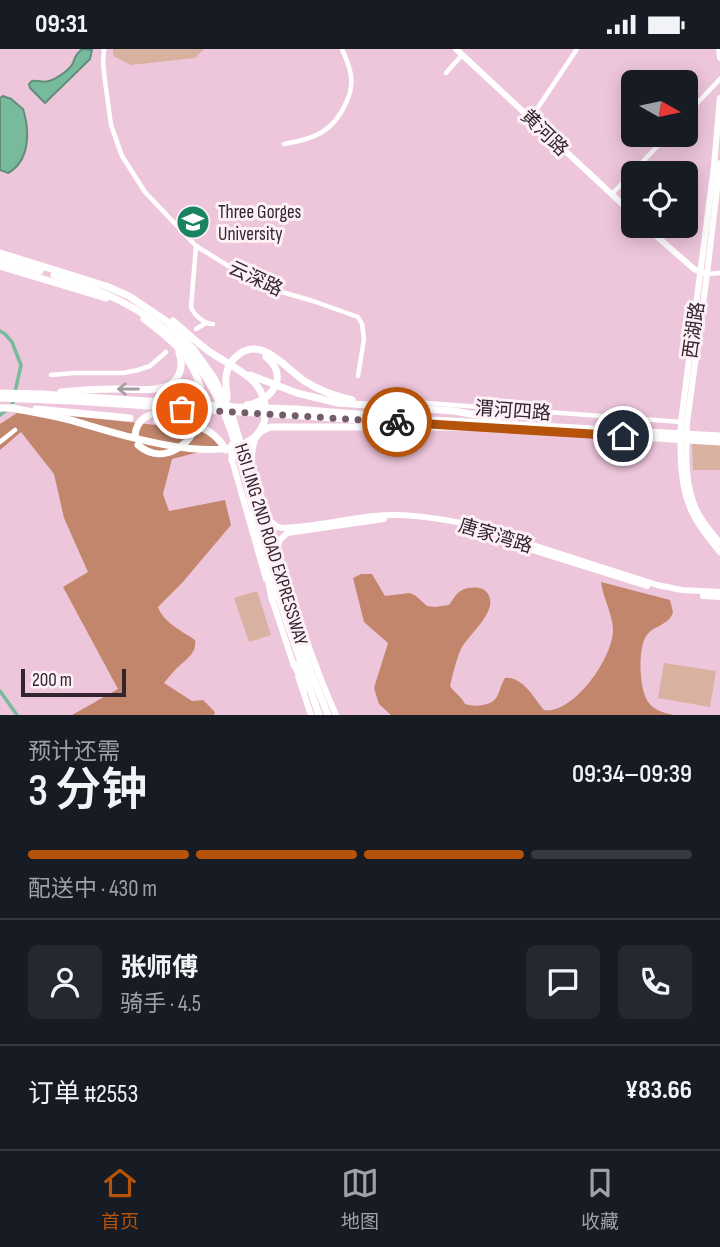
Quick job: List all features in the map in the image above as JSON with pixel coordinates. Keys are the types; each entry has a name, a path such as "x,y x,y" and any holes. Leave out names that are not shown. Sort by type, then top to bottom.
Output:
{"highway":[{"name":"HSI LING 2ND ROAD EXPRESSWAY","path":"0,253 106,286 129,296 166,321 194,350 206,380 235,422 281,582 326,715"},
{"name":"HSI LING 2ND ROAD EXPRESSWAY","path":"0,260 81,283 113,296 142,312 173,336 194,360 218,400 232,433 262,545 326,715"},
{"path":"0,266 89,292 111,300 144,318 171,341 206,380 202,398 201,414 189,438 176,450 165,453 146,451 136,440 135,431 146,416 154,413 209,411 225,408"},
{"path":"12,408 186,449 222,448 247,442 258,434 264,422 264,401 256,385 163,314 144,305"},
{"path":"37,396 168,385 178,376 182,363 171,341"},
{"path":"232,460 226,383 232,359 238,354 251,349 264,351 303,380 328,394 373,405"},
{"path":"237,409 264,400 275,387 276,368 263,354 245,353 234,362 229,379 229,390 247,452"},
{"path":"239,371 297,393 338,403 454,411 519,424"},
{"path":"4,396 674,437"},
{"path":"37,396 209,411"},
{"path":"0,408 130,418"},
{"path":"237,409 295,409 720,439"},
{"path":"156,421 206,429 220,440 232,460"},
{"path":"251,464 254,438 264,428 484,427"},
{"path":"262,545 272,599"},
{"path":"290,610 307,643"},
{"path":"294,664 326,715"},
{"path":"323,686 326,715"}],"main road":[{"name":"黄河路","path":"456,49 621,204"},
{"path":"719,49 720,58"},
{"name":"西湖路","path":"720,98 687,423 686,460 689,485 697,510 720,543"},
{"name":"西湖路","path":"720,165 681,422 681,461 688,501 693,515 720,552"},
{"path":"659,238 694,269 704,273"},
{"path":"247,452 323,686"},
{"path":"232,460 272,599 311,715"},
{"path":"242,493 240,484 243,476 251,475 257,483"},
{"name":"唐家湾路","path":"269,520 283,528 375,516 405,515 438,519 467,524 657,585 720,594"},
{"name":"唐家湾路","path":"277,548 287,533 391,519 434,521 470,529 650,587 686,594 720,594"}],"street":[{"name":"云深路","path":"104,49 104,81 111,125 122,156 145,192 196,246 240,273 275,290 358,317 364,339 358,376"},
{"path":"284,144 325,132 340,117 349,97 352,79 342,49"},
{"path":"531,118 577,49"},
{"path":"446,73 462,55"},
{"path":"698,102 720,79"},
{"path":"611,195 657,147"},
{"path":"196,246 190,301 192,310 206,323 213,324"},
{"path":"704,273 720,273"},
{"path":"196,329 206,323"},
{"path":"51,375 123,373 138,370 149,366 166,352"},
{"name":"渭河四路","path":"386,400 681,422"},
{"path":"0,442 15,430"}],"shaded area":[{"path":"82,49 92,50 90,59 45,103 29,84 32,81 47,82 59,76 71,66"},
{"path":"113,49 204,49 195,58 131,65 113,56"},
{"path":"3,96 23,109 27,127 26,145 21,161 8,173 0,170 0,98"},
{"path":"17,413 81,417 205,431 218,443 219,447 172,459 163,494 169,511 225,500 231,525 158,607 168,622 195,640 192,653 164,683 192,701 203,700 215,712 214,715 72,715 118,689 63,587 88,572 64,518 54,474 21,432 0,450 0,424"},
{"path":"692,444 720,444 720,470 693,470"},
{"path":"361,574 372,574 385,596 410,593 427,606 449,605 459,592 468,588 479,588 488,594 490,608 461,649 450,686 465,704 471,705 489,704 493,701 505,678 523,684 544,710 555,709 579,694 599,668 612,641 612,623 601,582 670,600 673,612 671,617 645,638 641,653 641,672 643,690 651,706 674,715 391,715 379,704 374,688 388,643 364,622 353,578"},
{"path":"257,591 271,635 249,642 234,598"},
{"path":"664,663 716,671 710,707 658,698"}],"waterway":[{"path":"0,331 12,342 21,365 12,406 0,415"},
{"path":"0,691 17,715"}],"way so far":[{"path":"182,409 397,422"}],"place":[{"name":"Three Gorges University","path":"193,222"}],"route":[{"path":"397,422 623,436"}]}
